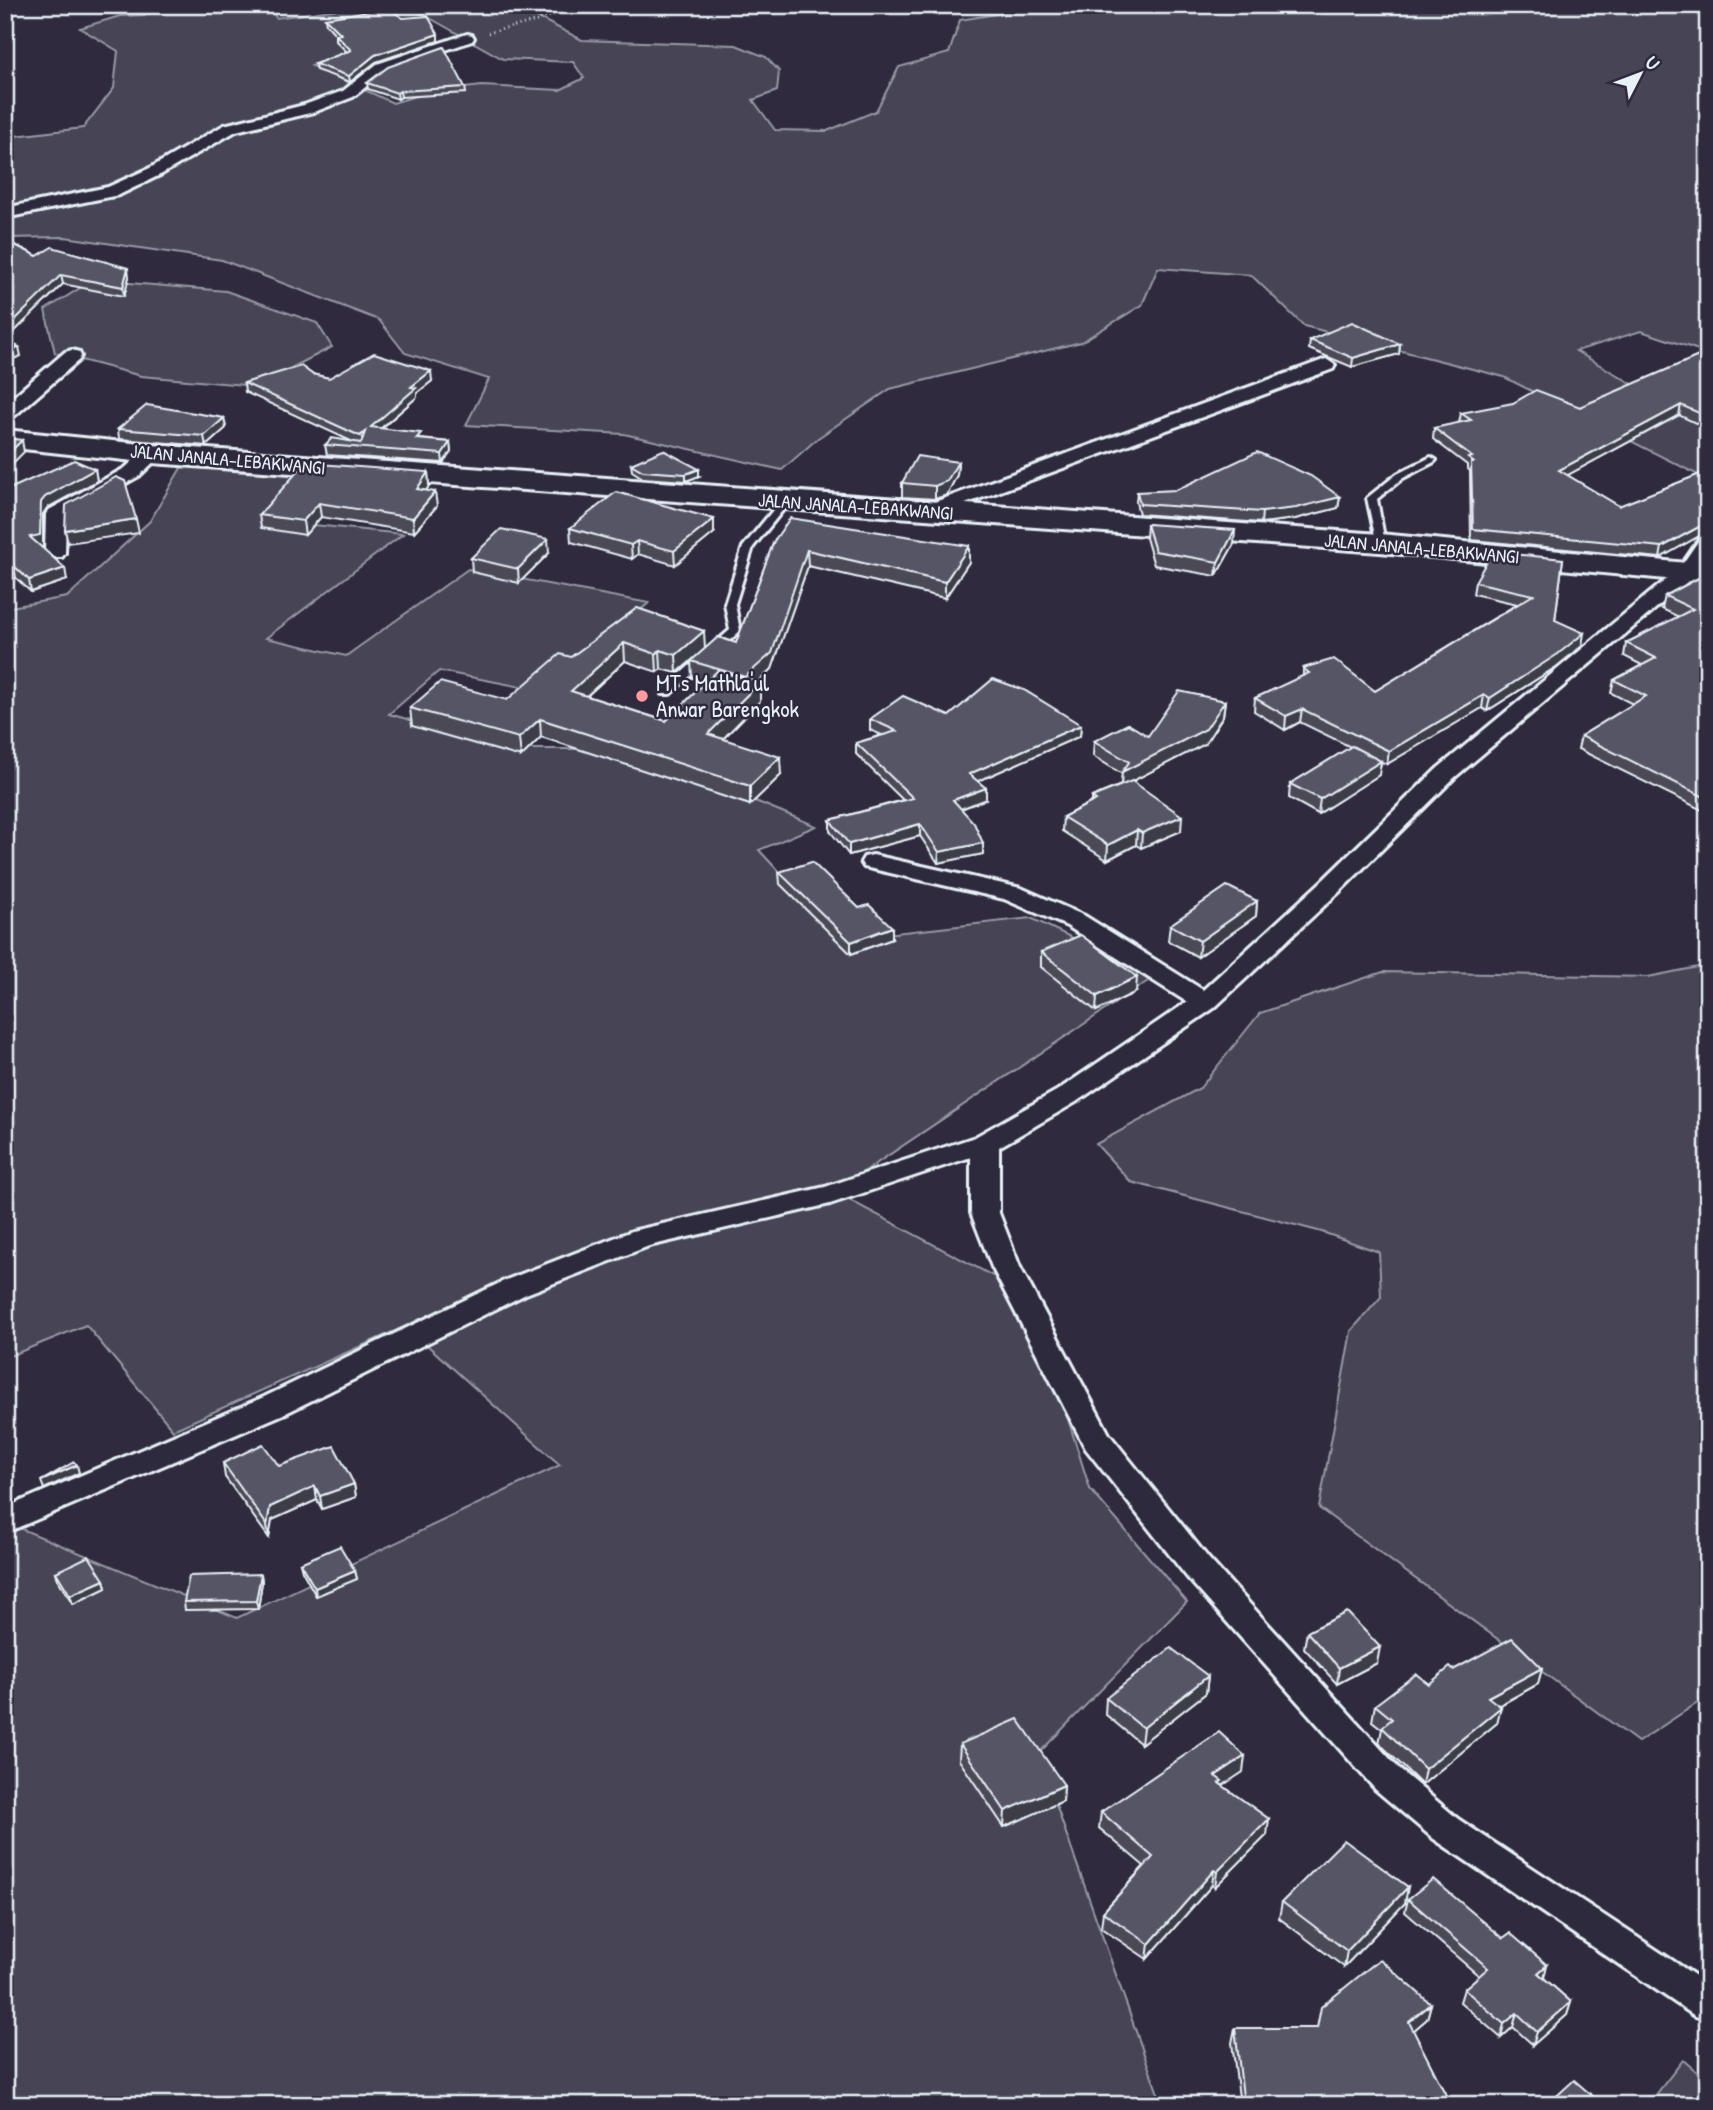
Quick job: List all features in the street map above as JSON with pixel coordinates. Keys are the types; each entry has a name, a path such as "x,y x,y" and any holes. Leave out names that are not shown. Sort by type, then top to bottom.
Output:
{"main road":[{"name":"JALAN JANALA–LEBAKWANGI","path":"5,438 152,454 1380,543 1697,573"}],"street":[{"path":"5,213 15,208 113,191 156,171 230,128 308,109 338,98 369,80 383,67 467,38"},
{"path":"5,414 72,355"},
{"path":"928,511 1326,365"},
{"path":"55,553 56,514 132,471 152,454"},
{"path":"5,1521 275,1405 516,1287 642,1238 830,1195 985,1143 1066,1096 1205,1002 1330,887 1446,773 1697,573 1708,541"},
{"path":"873,862 1012,893 1076,921 1205,1002"},
{"path":"985,1143 985,1213 1006,1267 1097,1441 1198,1568 1388,1780 1446,1829 1708,2004"}],"lane":[{"path":"1380,543 1372,498 1375,493 1431,460"},
{"path":"666,692 735,631 730,604 748,547 785,501"}],"path":[{"path":"467,38 537,21 580,5"}],"shaded area":[{"path":"219,5 270,5 276,18 367,5 530,5 535,16 582,40 736,45 766,57 779,71 777,91 753,100 775,130 827,131 876,111 899,67 949,53 960,20 1014,11 992,5 1708,5 1708,353 1641,331 1576,351 1708,428 1708,476 1704,478 1504,377 1304,326 1251,275 1158,268 1142,305 1081,342 890,389 818,438 782,470 624,434 466,425 489,379 405,353 379,320 222,260 65,237 5,238 5,142 15,136 83,128 114,88 118,51 80,28 120,16 144,15 175,6 217,8","holes":["412,8 503,59 573,62 584,78 560,90 482,86 429,92 393,103 312,66 357,54 331,23"]},
{"path":"93,280 226,291 317,323 332,347 256,386 141,376 55,353 45,310"},
{"path":"185,461 316,473 274,521 403,534 266,638 346,656 468,569 649,603 537,690 439,671 389,714 514,749 614,749 816,826 759,850 841,939 1031,918 1154,977 834,1192 1029,1295 1090,1489 1187,1602 1038,1754 1162,2105 5,2105 5,1531 17,1527 237,1618 560,1465 406,1326 173,1430 86,1325 5,1358 5,608 67,597 150,521"},
{"path":"1708,965 1708,1696 1638,1742 1319,1508 1351,1331 1381,1297 1379,1252 1322,1232 1131,1182 1096,1144 1200,1088 1260,1013 1383,972 1648,977"},
{"path":"1683,2060 1708,2081 1708,2105 1648,2105"}],"building":[{"path":"388,8 403,18 428,16 438,34 375,55 349,76 315,64 351,50 336,35 341,34 325,18"},
{"path":"444,47 465,87 397,93 367,83 388,67"},
{"path":"5,240 37,256 52,247 128,268 123,287 61,275 14,321 5,324"},
{"path":"1352,322 1400,344 1353,358 1310,340"},
{"path":"5,340 19,347 5,352"},
{"path":"1708,352 1708,417 1681,405 1559,470 1619,506 1708,471 1708,522 1662,547 1473,529 1473,462 1468,458 1472,457 1434,428 1471,420 1461,413 1513,403 1536,390 1580,407"},
{"path":"374,353 431,371 411,387 416,388 371,427 421,433 416,439 450,442 442,454 325,445 332,438 361,443 365,432 360,436 244,383 301,366 312,374 329,378"},
{"path":"147,405 224,418 204,436 118,429"},
{"path":"5,438 22,440 5,457"},
{"path":"663,450 699,469 686,474 643,471 631,464"},
{"path":"1257,452 1311,476 1340,497 1296,508 1262,512 1140,504 1137,492 1176,490"},
{"path":"917,456 958,462 947,481 935,486 902,483"},
{"path":"74,460 95,469 45,497 41,502 40,535 30,537 65,568 29,580 14,566 5,569 5,491"},
{"path":"305,463 428,472 417,489 435,492 413,518 319,503 303,521 259,515"},
{"path":"116,477 125,481 136,519 65,530 66,505"},
{"path":"616,492 714,519 674,551 637,541 631,545 570,528"},
{"path":"790,518 969,546 945,582 807,550 772,653 745,677 691,661 718,637 736,643 774,541"},
{"path":"1147,524 1235,530 1218,562 1155,551"},
{"path":"501,529 548,539 518,569 471,558"},
{"path":"1492,552 1563,559 1555,620 1584,633 1558,654 1490,698 1484,695 1389,751 1302,709 1286,716 1255,698 1309,673 1303,668 1334,659 1375,691 1533,595 1475,582"},
{"path":"1708,573 1708,799 1581,736 1646,696 1614,680 1656,658 1626,643 1693,609 1665,596"},
{"path":"637,608 704,631 676,655 660,650 656,654 624,643 571,691 666,721 717,671 760,682 708,734 780,757 750,786 540,719 519,738 410,708 440,682 507,700 560,654 571,657"},
{"path":"993,679 1024,690 1081,725 969,774 986,788 953,800 974,823 983,843 939,852 920,824 849,844 830,820 913,798 856,743 897,731 870,719 903,696 949,716"},
{"path":"1179,691 1225,701 1206,729 1122,772 1129,762 1094,741 1128,724 1148,736"},
{"path":"1352,746 1381,761 1320,799 1290,784"},
{"path":"1132,781 1182,816 1142,833 1137,830 1108,845 1063,817 1096,800 1092,797"},
{"path":"812,862 859,908 869,905 892,927 851,942 779,872"},
{"path":"1227,886 1257,901 1200,941 1170,925"},
{"path":"1081,935 1137,977 1097,996 1041,952"},
{"path":"263,1444 279,1466 334,1446 354,1484 320,1496 315,1486 270,1507 267,1525 223,1463"},
{"path":"74,1462 77,1465 41,1481"},
{"path":"340,1546 355,1571 315,1588 300,1563"},
{"path":"89,1556 104,1580 70,1595 56,1572"},
{"path":"261,1574 256,1601 184,1602 189,1576"},
{"path":"1347,1612 1380,1647 1339,1668 1307,1632"},
{"path":"1512,1638 1542,1668 1488,1697 1501,1707 1425,1769 1382,1727 1392,1719 1375,1705 1416,1674 1429,1684 1450,1667 1453,1670"},
{"path":"1171,1648 1208,1676 1143,1728 1106,1698"},
{"path":"1018,1719 1064,1785 1005,1811 960,1744"},
{"path":"1219,1732 1245,1756 1215,1776 1222,1781 1219,1783 1269,1819 1217,1872 1214,1870 1149,1944 1103,1912 1153,1857 1101,1812"},
{"path":"1344,1840 1408,1887 1347,1951 1282,1902"},
{"path":"1433,1879 1503,1938 1510,1933 1547,1965 1538,1973 1571,2002 1537,2032 1517,2013 1504,2024 1464,1989 1488,1968 1408,1899"},
{"path":"1380,1959 1431,2004 1409,2022 1451,2105 1244,2105 1235,2028 1317,2028 1321,2007"},
{"path":"1574,2080 1603,2105 1547,2105"}],"place":[{"name":"MTs Mathla'ul Anwar Barengkok","path":"642,696"}]}
